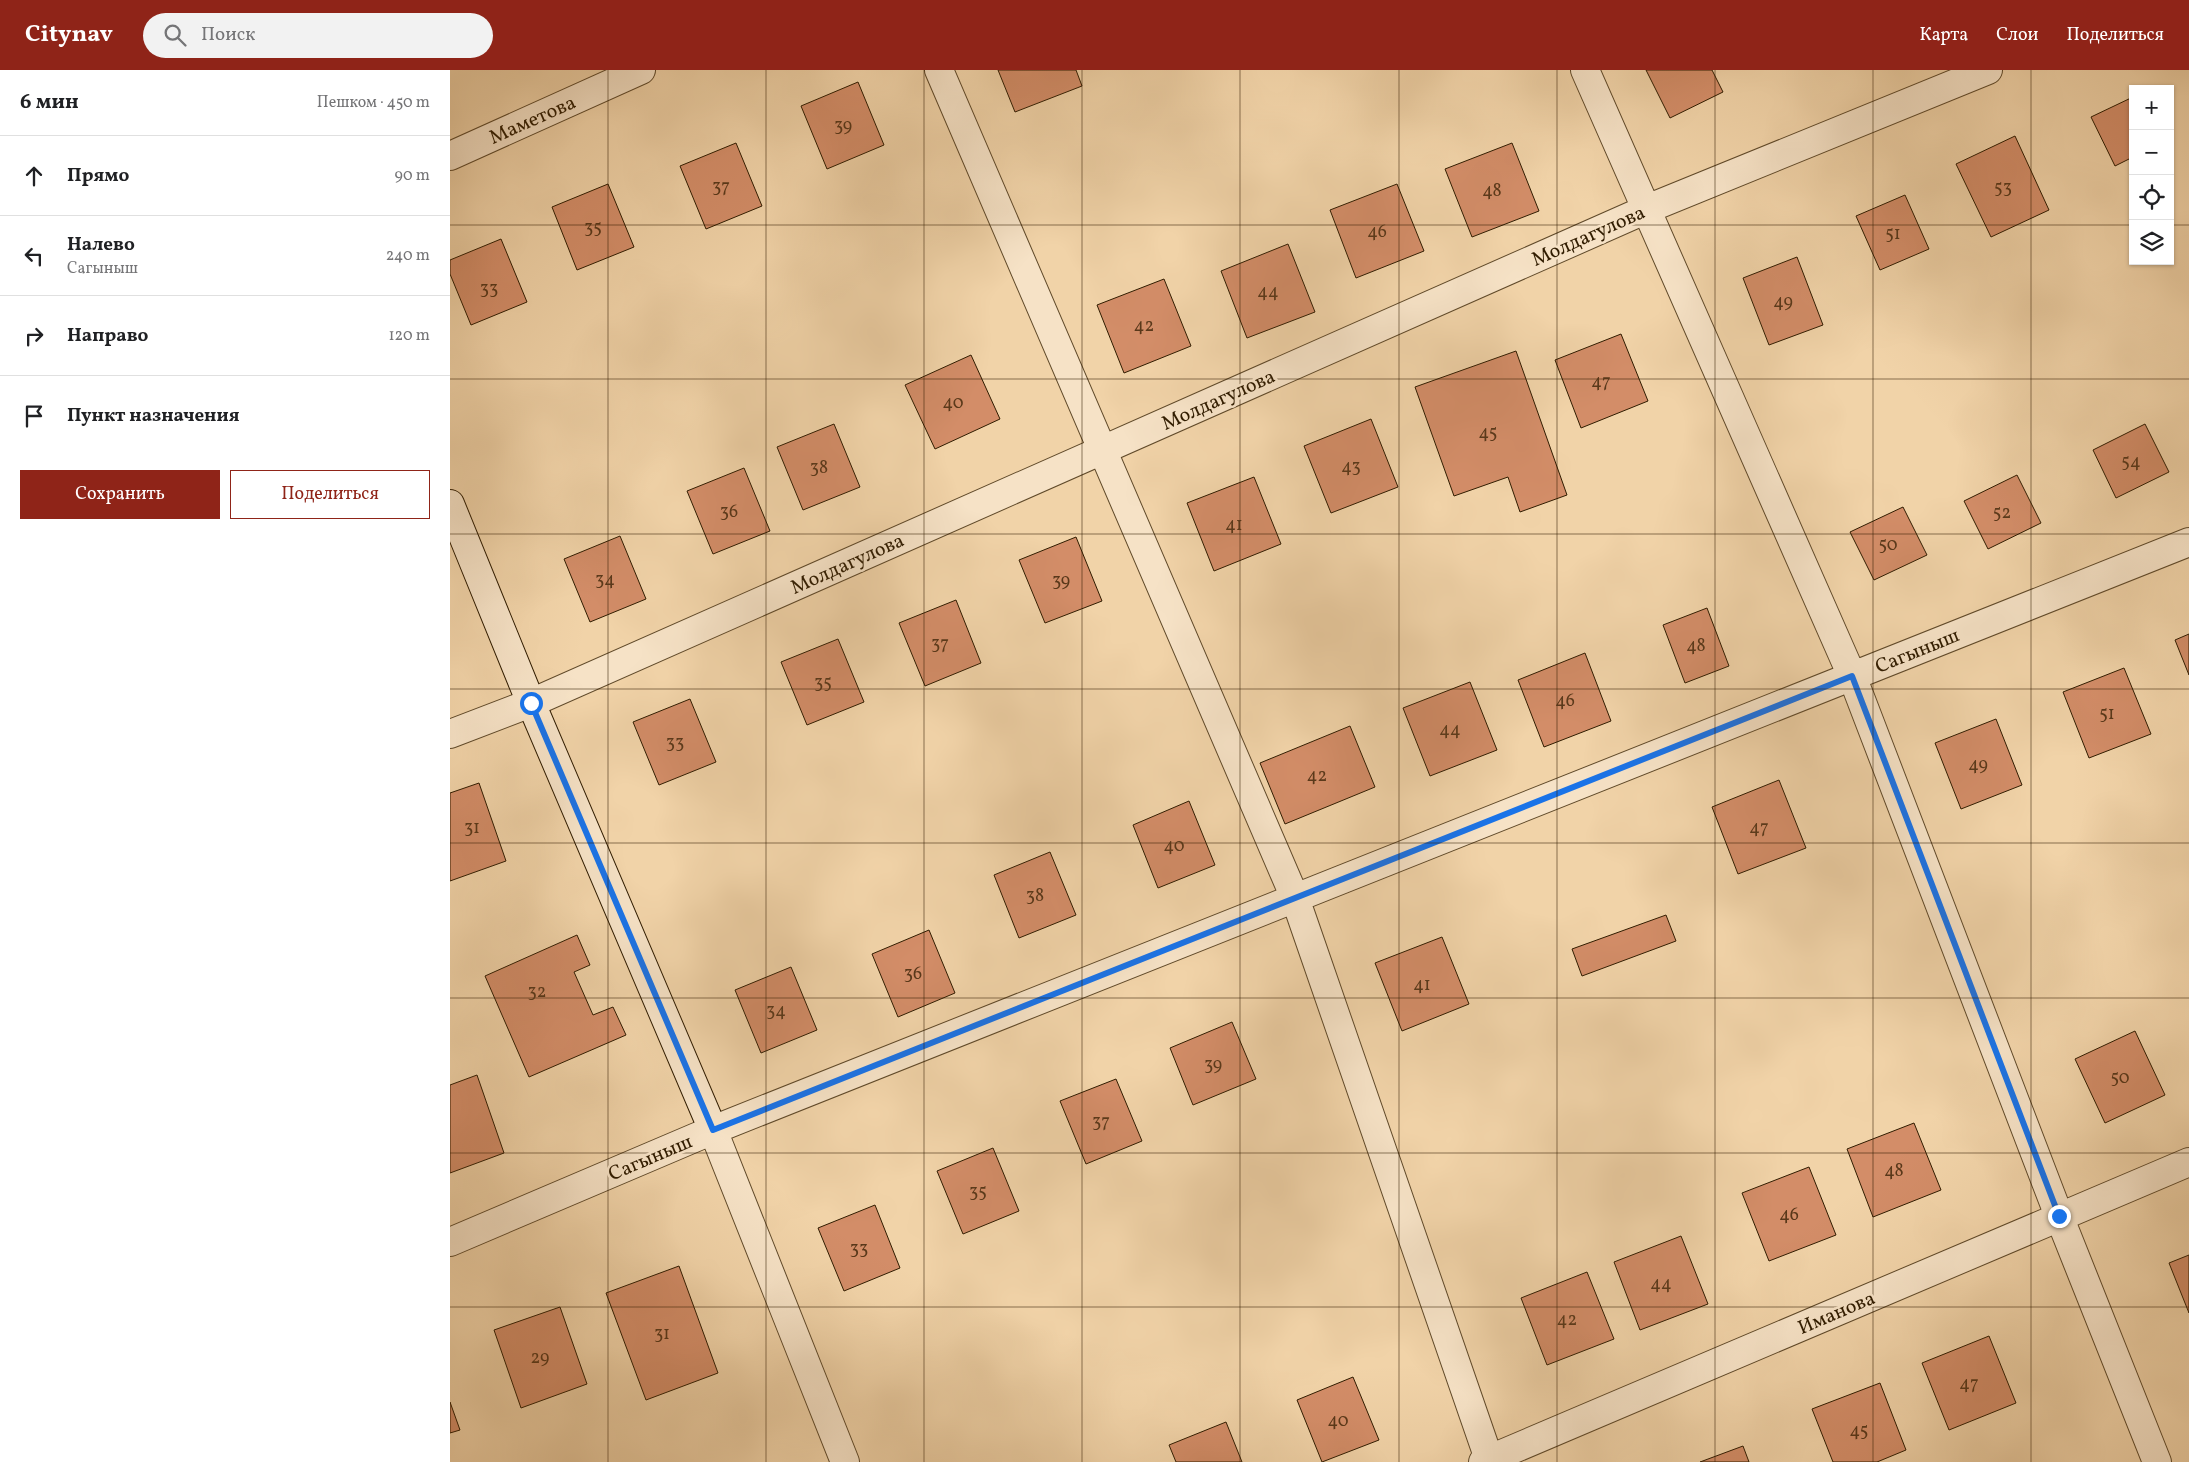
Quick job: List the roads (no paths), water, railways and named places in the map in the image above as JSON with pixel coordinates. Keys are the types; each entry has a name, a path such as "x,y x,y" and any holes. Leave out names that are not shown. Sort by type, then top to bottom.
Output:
{"street":[{"name":"Маметова","path":"450,156 641,70"},
{"path":"939,70 1295,898 1488,1461"},
{"path":"1584,70 1852,676 2059,1216 2157,1462"},
{"name":"Молдагулова","path":"450,734 531,703 1647,209 1988,70"},
{"path":"450,504 531,703 713,1130 845,1462"},
{"name":"Сагыныш","path":"450,1242 713,1130 2189,542"},
{"name":"Иманова","path":"1488,1461 2189,1162"}]}
